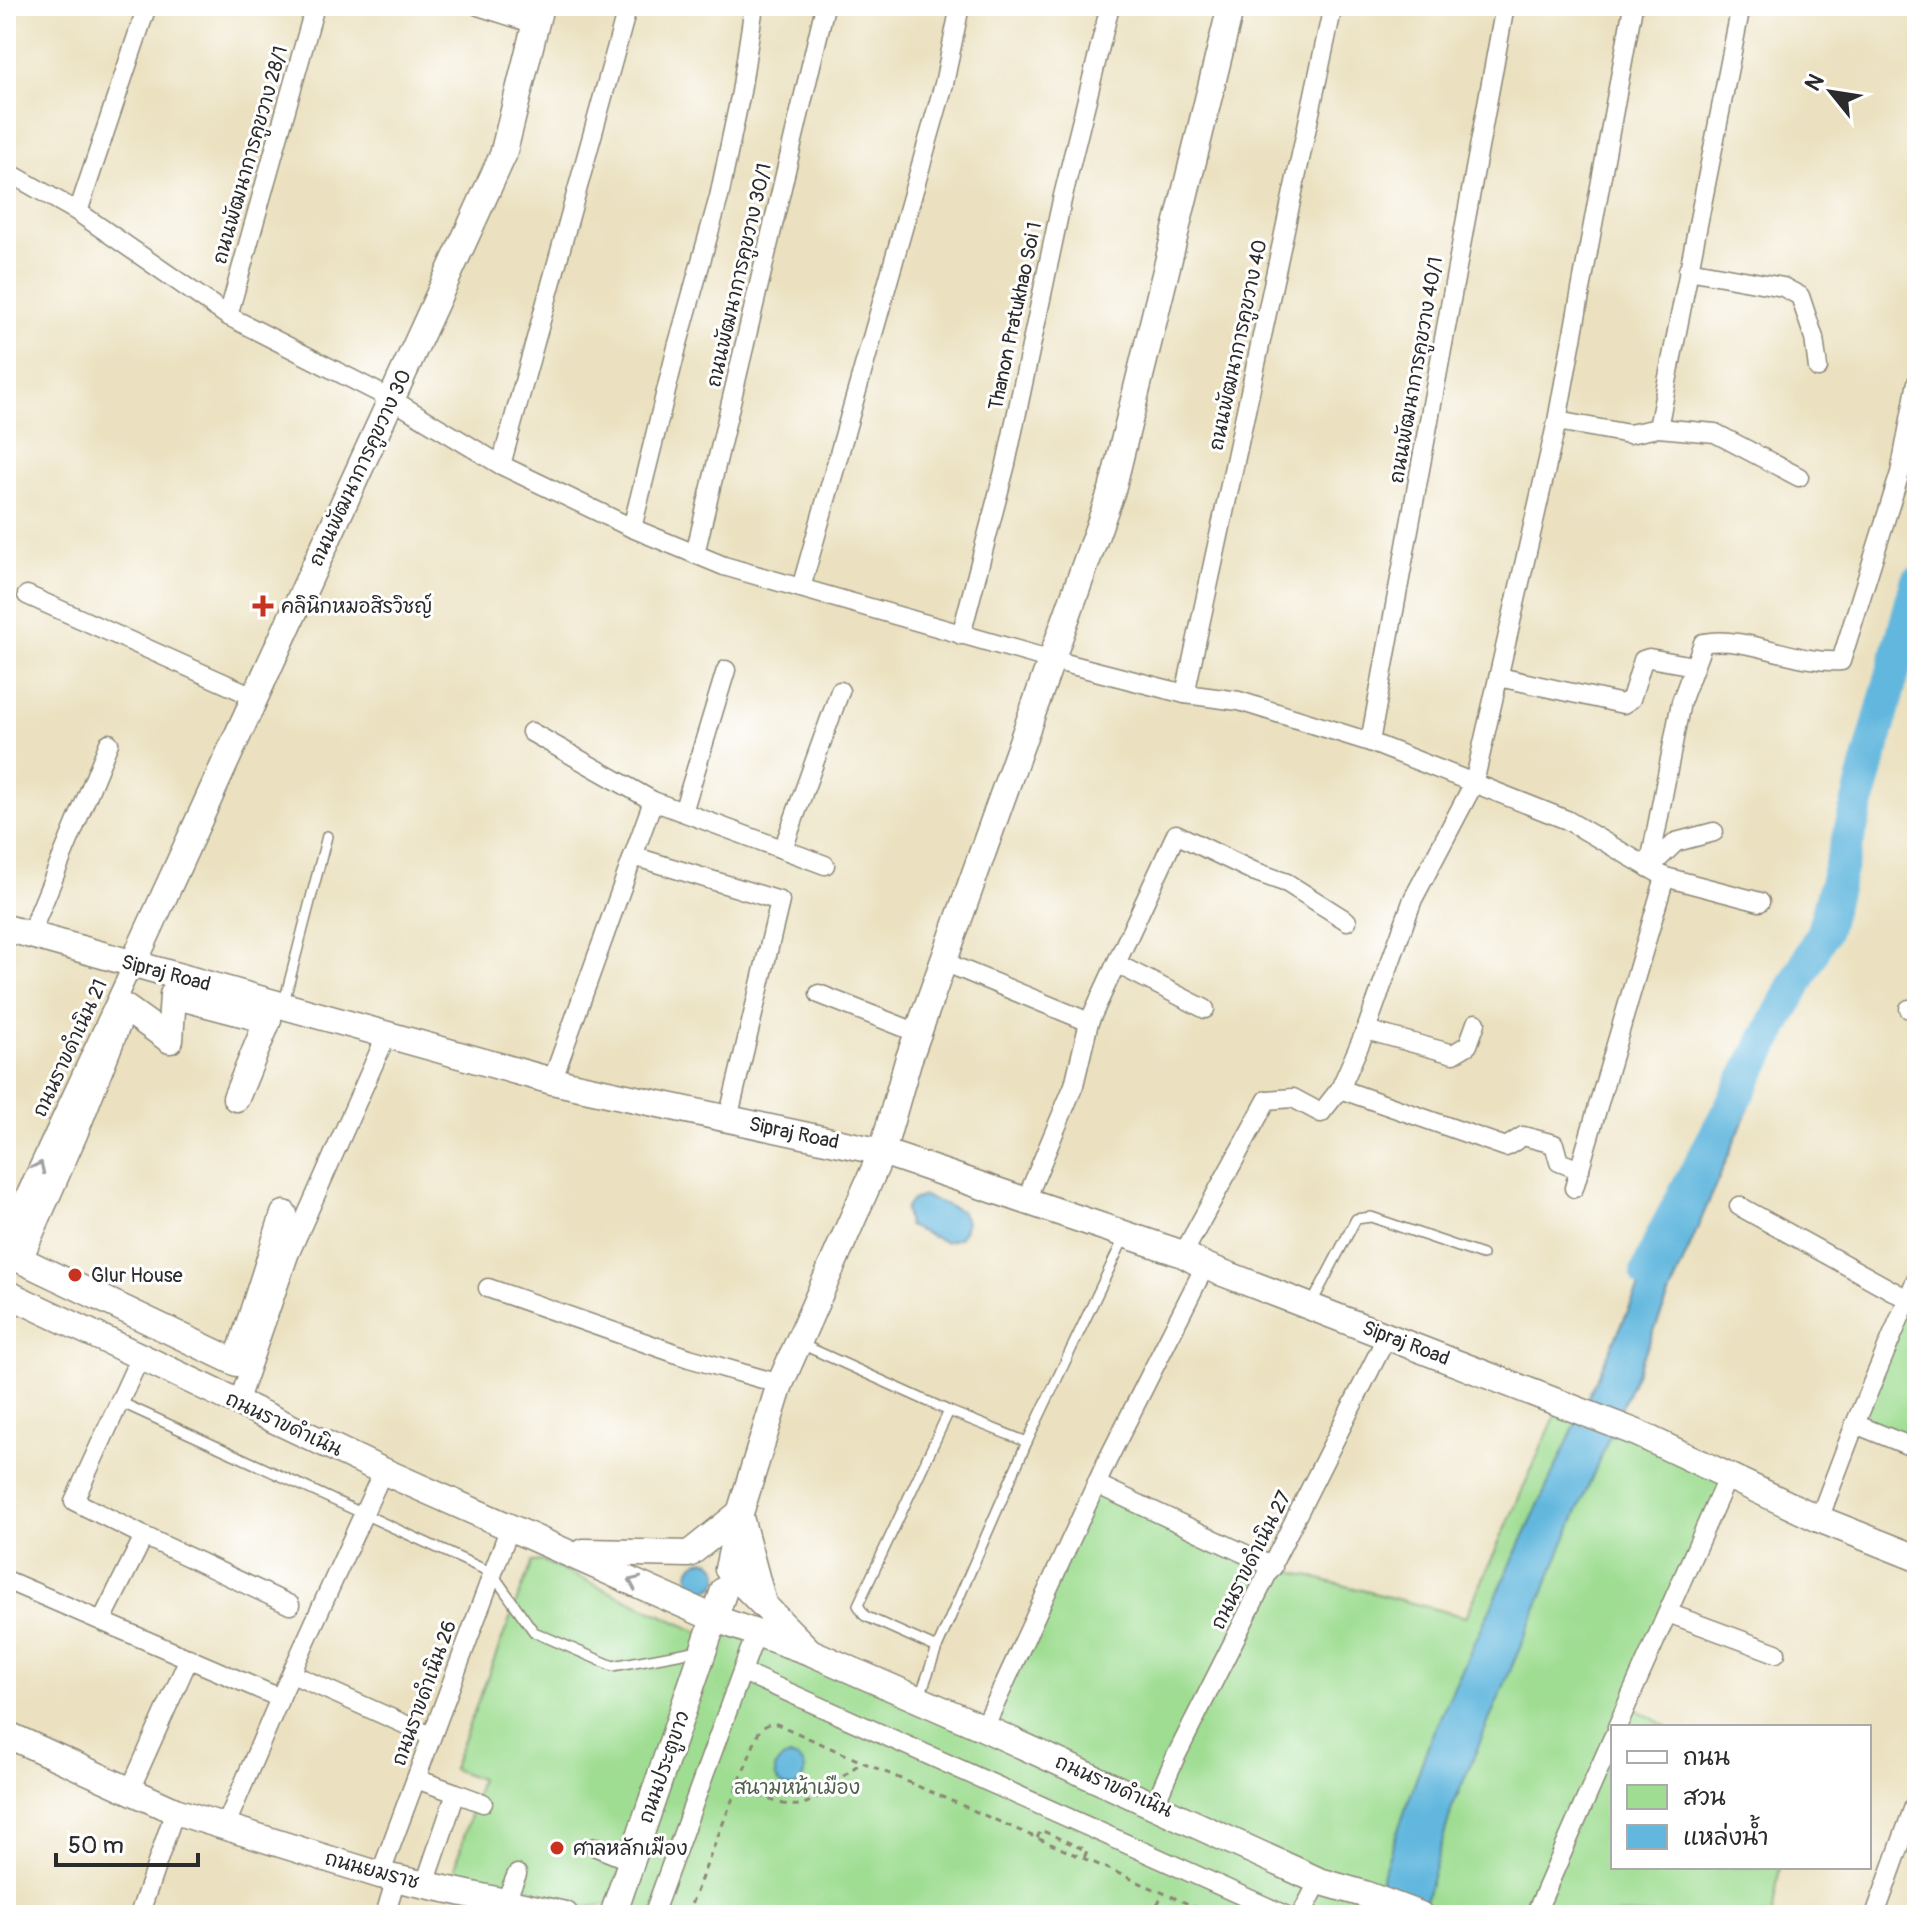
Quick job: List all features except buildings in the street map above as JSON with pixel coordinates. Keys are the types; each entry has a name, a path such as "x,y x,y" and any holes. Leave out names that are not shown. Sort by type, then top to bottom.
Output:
{"street":[{"path":"78,212 147,6"},
{"name":"ถนนพัฒนาการคูขวาง 28/1","path":"228,316 315,6"},
{"path":"478,6 537,15"},
{"path":"501,465 628,6"},
{"name":"ถนนพัฒนาการคูขวาง 30/1","path":"695,554 825,6"},
{"path":"801,588 940,99 960,6"},
{"name":"Thanon Pratukhao Soi 1","path":"961,635 1006,464 1062,200 1110,6"},
{"name":"ถนนประตูขาว","path":"613,1915 716,1619 740,1513 780,1384 882,1152 918,1033 1112,490 1231,6"},
{"name":"ถนนพัฒนาการคูขวาง 40","path":"1185,694 1333,6"},
{"name":"ถนนพัฒนาการคูขวาง 40/1","path":"1370,742 1505,6"},
{"path":"984,1728 1267,1100 1293,1098 1321,1113 1340,1089 1366,1030 1413,899 1474,783 1557,421 1633,6"},
{"path":"1658,428 1741,6"},
{"path":"632,528 677,347 719,197 741,92 750,7"},
{"name":"ถนนพัฒนาการคูขวาง 30","path":"133,964 503,155 537,15"},
{"path":"6,171 78,212 228,316 391,399 501,465 632,528 724,566 961,635 1185,694 1239,701 1370,742 1567,820 1657,872 1760,902"},
{"path":"1688,270 1783,287 1800,296 1814,338 1818,368"},
{"path":"1340,1089 1506,1147 1523,1136 1554,1144 1559,1162 1577,1179 1657,872 1681,702 1703,643 1725,641 1823,662 1841,661 1900,473 1917,382"},
{"path":"1557,421 1629,434 1658,428 1715,433 1799,477"},
{"path":"27,595 255,697"},
{"path":"1499,677 1623,704 1631,699 1643,660 1649,658 1694,666"},
{"path":"683,812 726,670"},
{"path":"783,849 840,691"},
{"path":"531,732 653,801 825,865"},
{"path":"18,932 109,743"},
{"path":"552,1081 653,801"},
{"path":"1657,872 1676,842 1714,832"},
{"path":"1026,1200 1074,1085 1089,1022 1176,834 1253,871 1287,883 1347,921"},
{"path":"633,856 780,901 728,1119"},
{"name":"Sipraj Road","path":"18,932 552,1081 882,1152 1194,1260 1561,1403 1637,1433 1819,1519 1917,1558"},
{"path":"944,962 1089,1022"},
{"name":"ถนนราขดำเนิน 21","path":"6,1237 133,964"},
{"path":"1117,964 1205,1009"},
{"path":"819,994 918,1033"},
{"path":"241,1097 268,1020 173,995 170,1040 124,1007 74,1134 19,1259 237,1363 284,1214"},
{"path":"241,1097 283,1005"},
{"path":"1366,1030 1453,1054 1468,1045 1476,1023"},
{"path":"238,1403 289,1255 387,1034"},
{"path":"1739,1206 1910,1310"},
{"path":"1819,1519 1855,1424 1910,1310 1917,1277"},
{"path":"488,1288 689,1358 780,1384"},
{"name":"ถนนราขดำเนิน","path":"6,1293 383,1471 716,1619 810,1652 1155,1804 1319,1881 1420,1915"},
{"name":"ถนนราขดำเนิน 27","path":"1155,1804 1175,1758 1387,1336"},
{"path":"140,1357 74,1501 290,1605"},
{"path":"1855,1424 1917,1449"},
{"path":"225,1827 383,1471"},
{"path":"1618,1725 1728,1476"},
{"path":"1096,1484 1273,1567"},
{"path":"644,1554 740,1513"},
{"path":"665,1596 684,1563 740,1513"},
{"path":"740,1513 765,1608"},
{"name":"ถนนราขดำเนิน 26","path":"385,1915 388,1877 416,1779 510,1527"},
{"path":"102,1620 144,1536"},
{"name":"ถนนราขดำเนิน","path":"565,1551 644,1554 684,1563 697,1551 713,1551 725,1562 726,1580 765,1608 810,1652"},
{"path":"684,1563 680,1586 690,1597 705,1601 712,1599 726,1580"},
{"path":"6,1580 280,1698"},
{"path":"1668,1613 1776,1653"},
{"path":"653,1915 756,1633"},
{"path":"130,1790 189,1658"},
{"path":"743,1672 1285,1915"},
{"path":"292,1674 431,1736"},
{"name":"ถนนยมราช","path":"6,1734 175,1811 388,1877 565,1915"},
{"path":"1535,1915 1611,1742"},
{"path":"416,1779 483,1803"},
{"path":"425,1884 456,1793"},
{"path":"1875,1915 1917,1798"},
{"path":"139,1915 175,1811"},
{"path":"596,1847 631,1861"},
{"path":"505,1902 517,1874"},
{"path":"1301,1915 1319,1881"}],"lane":[{"path":"283,1005 327,836"},
{"path":"1311,1307 1356,1219 1371,1217 1482,1255"},
{"path":"918,1701 937,1648 1027,1442 1126,1235"},
{"path":"798,1343 949,1411 1027,1442"},
{"path":"120,1402 492,1573 534,1632 613,1666 706,1649"},
{"path":"937,1648 865,1616 858,1605 949,1411"}],"path":[{"path":"687,1915 760,1729 769,1724 777,1724 1214,1915"},
{"path":"736,1786 785,1807 800,1807 814,1800 862,1762"},
{"path":"1037,1838 1041,1830 1087,1851 1084,1858"},
{"path":"1152,1915 1163,1893"}],"green space":[{"path":"1917,1277 1917,1449 1855,1424"},
{"name":"สนามหน้าเมือง","path":"1561,1403 1728,1476 1628,1705 1664,1725 1611,1725 1611,1869 1780,1869 1772,1915 614,1915 716,1619 984,1728 1096,1484 1273,1567 1466,1617"},
{"path":"542,1561 703,1634 609,1904 587,1907 453,1876 480,1779 452,1769 532,1562"}],"water":[{"path":"1823,932 1452,1808 1421,1915 1368,1915 1431,1737 1664,1233"},
{"path":"923,1196 961,1211 966,1225 959,1238 945,1242 908,1226 905,1209 912,1200"},
{"path":"704,1560 715,1564 719,1575 715,1586 704,1590 693,1586 689,1575 693,1564"},
{"path":"790,1757 801,1761 805,1772 801,1783 790,1787 779,1783 775,1772 779,1761"}],"waterway":[{"path":"1647,1273 1664,1233 1823,932 1917,583"}],"place":[{"name":"คลินิกหมอสิรวิชญ์","path":"263,606"},
{"name":"Glur House","path":"75,1275"},
{"name":"ศาลหลักเมือง","path":"557,1848"}]}
